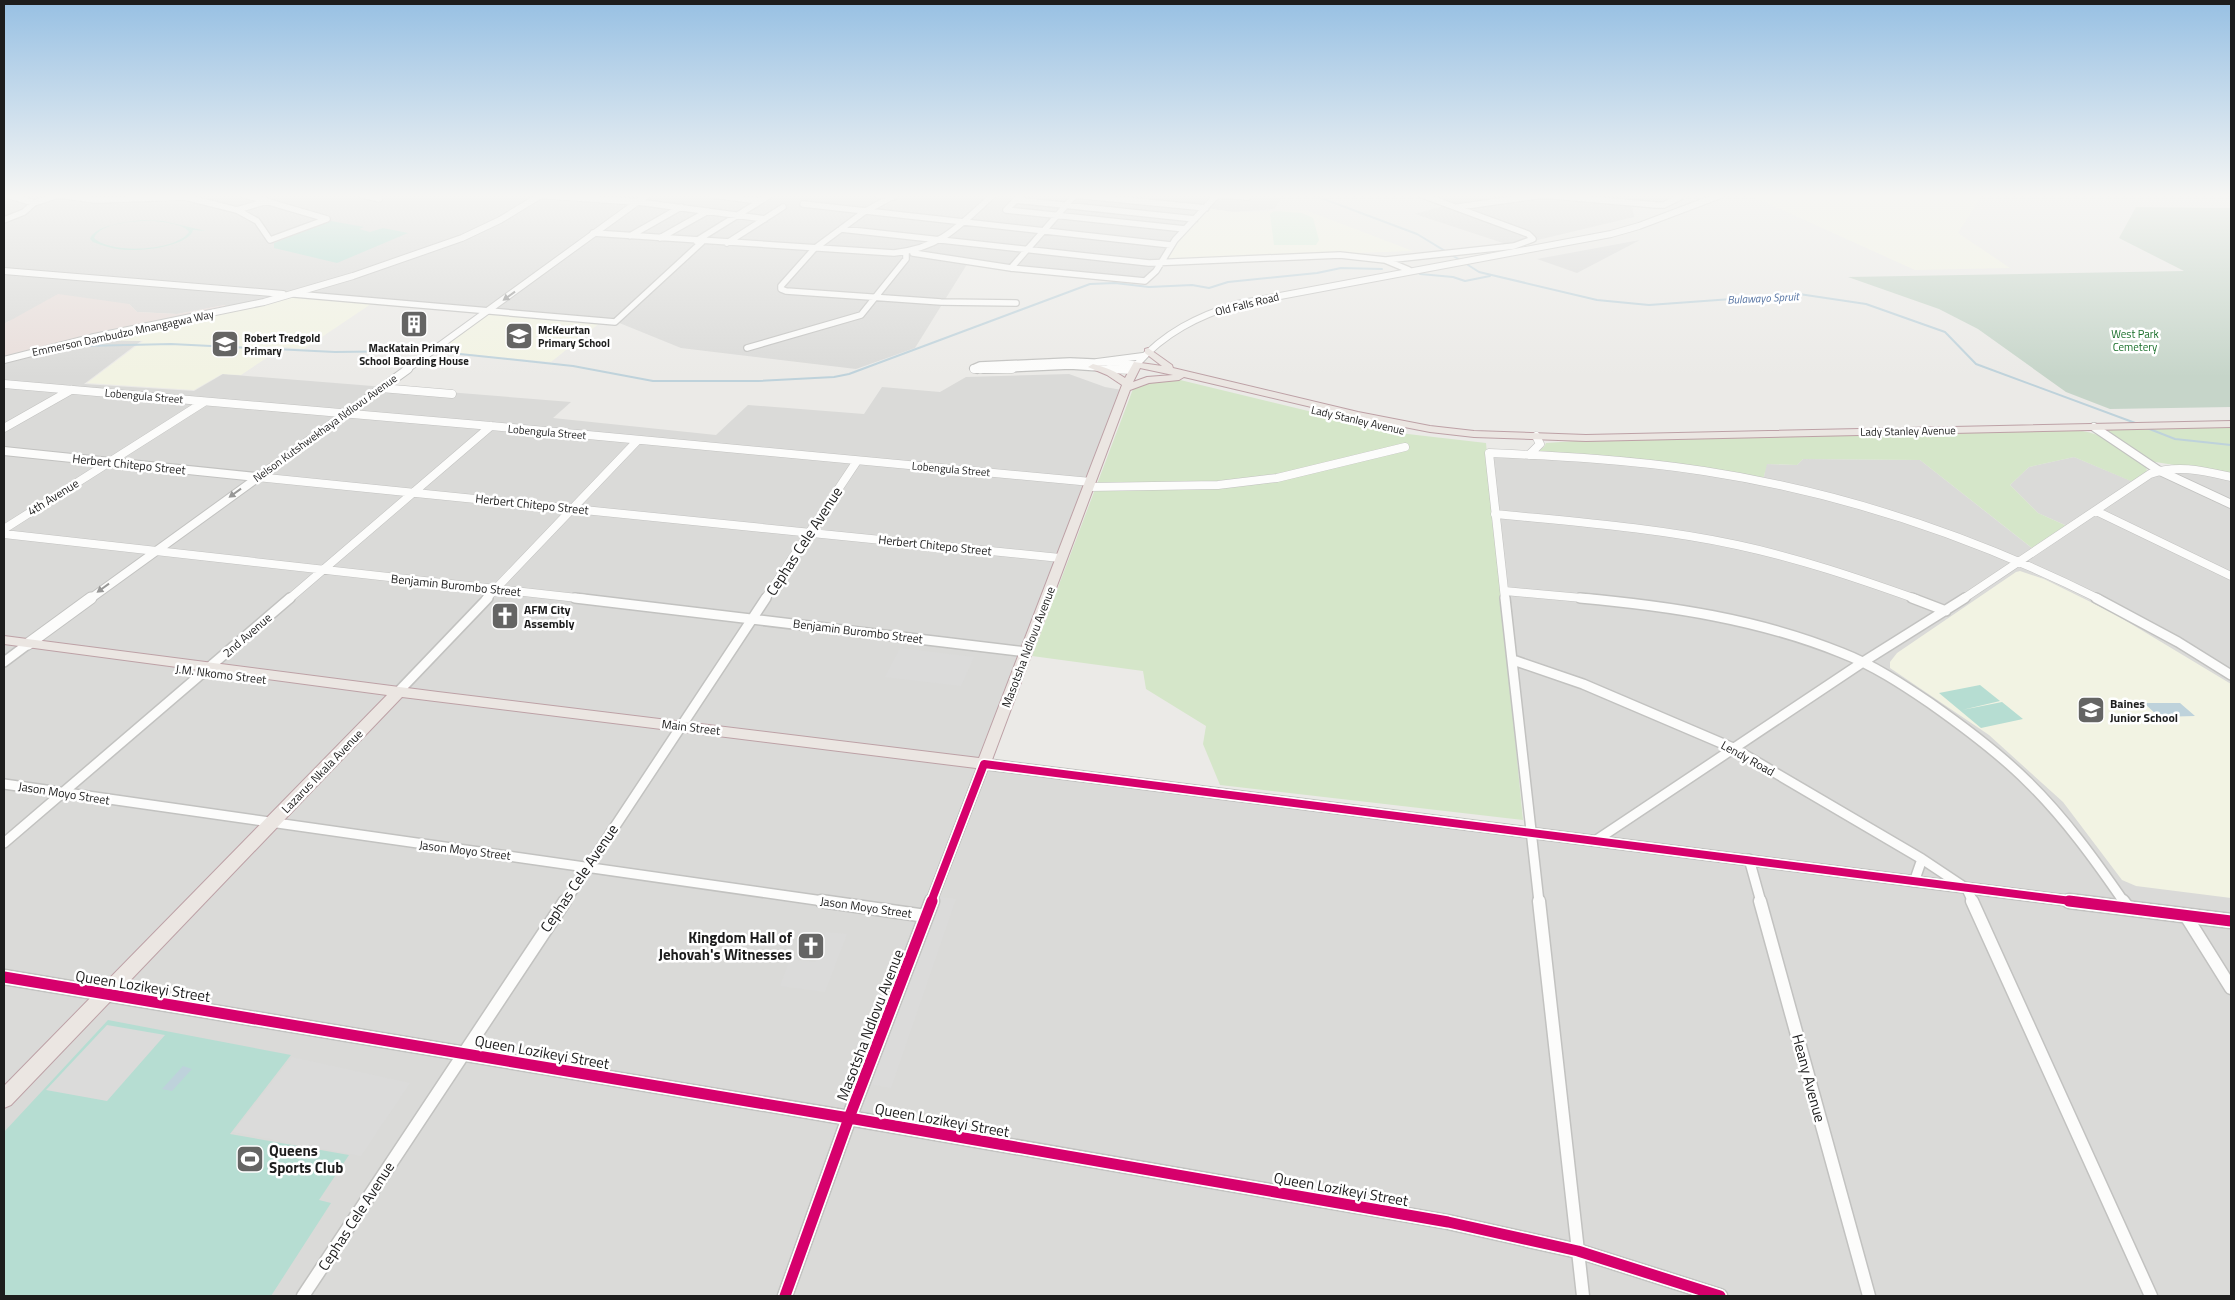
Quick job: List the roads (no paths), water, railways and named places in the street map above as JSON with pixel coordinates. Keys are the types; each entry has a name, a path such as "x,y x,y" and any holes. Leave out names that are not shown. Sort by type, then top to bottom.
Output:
{"highway":[{"name":"Lady Stanley Avenue","path":"1140,360 1180,374 1356,420 1418,433 1476,440 2231,424"},
{"path":"1140,360 1165,365 1180,374"},
{"name":"Masotsha Ndlovu Avenue","path":"984,764 1126,386 1140,360"},
{"path":"1095,364 1111,373 1126,386 1180,374"},
{"name":"J.M. Nkomo Street","path":"4,640 25,646 396,694 438,697"},
{"name":"J.M. Nkomo Street","path":"4,647 25,646"},
{"name":"Lazarus Nkala Avenue","path":"4,1099 396,694"},
{"name":"Main Street","path":"438,697 984,764"}],"street":[{"path":"294,294 412,256"},
{"name":"Nelson Kutshwekhaya Ndlovu Avenue","path":"4,662 564,256"},
{"path":"4,272 294,294 616,322 684,256"},
{"path":"808,256 781,288 941,302 1016,304"},
{"path":"747,348 833,322 856,318 861,315 876,297 906,259 906,256"},
{"path":"931,256 1011,268 1142,281 1152,276 1164,256"},
{"path":"1011,268 1021,256"},
{"path":"1084,256 1160,263 1291,256"},
{"path":"1336,256 1385,260 1423,256"},
{"name":"Old Falls Road","path":"1140,360 1188,323 1228,307 1490,256"},
{"path":"1385,260 1409,270"},
{"path":"242,306 257,299 259,292"},
{"name":"Emmerson Dambudzo Mnangagwa Way","path":"4,360 294,294"},
{"path":"1140,360 1095,364 978,370 973,368 976,366 1010,363 1095,364 1140,360"},
{"name":"Lobengula Street","path":"4,384 491,426 1090,485"},
{"path":"381,388 452,394"},
{"path":"4,428 72,390"},
{"name":"4th Avenue","path":"4,528 204,402"},
{"name":"2nd Avenue","path":"4,844 491,426"},
{"path":"2094,427 2158,470 2231,504"},
{"path":"1529,455 1540,444 1538,438"},
{"name":"Lazarus Nkala Avenue","path":"396,694 638,440"},
{"path":"1090,485 1218,485 1277,478 1404,447"},
{"name":"Herbert Chitepo Street","path":"4,451 1060,558"},
{"path":"1583,1296 1489,453 1636,463 1704,471 1774,483 1900,516 2019,560 2145,623 2231,675"},
{"name":"Cephas Cele Avenue","path":"303,1296 856,461"},
{"path":"1595,841 1863,662 1946,611 2019,560 2158,470 2178,468 2231,477"},
{"path":"2096,511 2231,576"},
{"path":"1495,514 1580,522 1706,539 1776,554 1855,576 1946,611"},
{"name":"Benjamin Burombo Street","path":"4,534 753,618 1027,652"},
{"path":"1505,591 1646,605 1724,618 1801,638 1863,662 1917,694 1954,721 2027,781 2092,857 2129,909"},
{"name":"Lendy Road","path":"1513,660 1583,684 1733,748 1922,859 1968,890"},
{"path":"984,764 1749,859 1968,890 2231,921"},
{"name":"Masotsha Ndlovu Avenue","path":"785,1296 984,764"},
{"name":"Jason Moyo Street","path":"4,784 270,824 587,866 926,916"},
{"name":"Heany Avenue","path":"1749,859 1868,1296"},
{"path":"1914,882 1922,859"},
{"path":"1968,890 2151,1296"},
{"path":"2186,916 2231,988"},
{"name":"Queen Lozikeyi Street","path":"4,977 464,1052 1448,1222 1578,1251 1720,1296"}],"water":[{"path":"2144,703 2180,703 2195,716 2159,717"},
{"path":"183,1066 192,1069 172,1091 162,1089"}],"waterway":[{"name":"Bulawayo Spruit","path":"1453,256 1460,260"},
{"name":"Bulawayo Spruit","path":"1465,263 1479,272 1597,300 1649,305 1799,294 1866,304 1945,332 1976,364 2138,424"},
{"path":"441,352 573,366 653,381 758,381 834,377 849,374 1090,284 1115,283 1149,287 1192,285 1209,288 1228,282 1317,273 1341,268 1382,269"},
{"path":"1420,274 1453,277 1465,281 1490,276"},
{"path":"83,346 171,344 335,352 413,351"},
{"name":"Bulawayo Spruit","path":"2147,428 2175,439 2231,445"}],"place":[{"name":"MacKatain Primary School Boarding House","path":"414,324"},
{"name":"McKeurtan Primary School","path":"519,336"},
{"name":"Robert Tredgold Primary","path":"225,344"},
{"name":"AFM City Assembly","path":"505,616"},
{"name":"Baines Junior School","path":"2091,710"},
{"name":"Kingdom Hall of Jehovah's Witnesses","path":"811,946"},
{"name":"Queens Sports Club","path":"250,1159"}],"park label":[{"name":"West Park Cemetery","path":"2135,340"}]}
